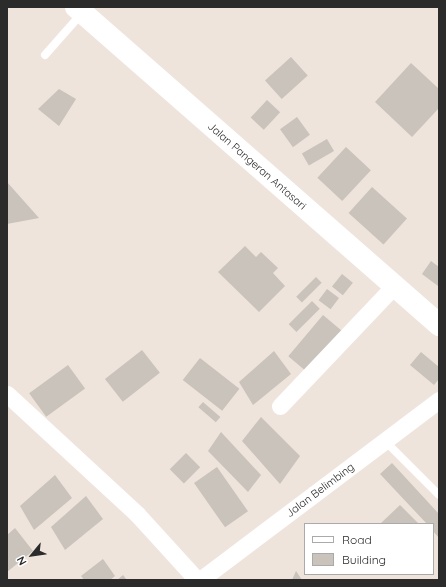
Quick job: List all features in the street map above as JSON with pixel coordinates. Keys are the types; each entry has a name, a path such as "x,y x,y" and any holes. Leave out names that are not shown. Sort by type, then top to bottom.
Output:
{"street":[{"name":"Jalan Pangeran Antasari","path":"79,10 393,287 439,325"},
{"path":"280,406 393,287"},
{"path":"7,394 137,514 197,580"},
{"name":"Jalan Belimbing","path":"200,580 439,400"}],"lane":[{"path":"45,55 79,10"},
{"path":"385,441 439,495"}],"building":[{"path":"291,57 308,76 282,99 265,80"},
{"path":"411,63 439,89 439,108 412,137 375,102"},
{"path":"59,89 76,99 59,126 38,109"},
{"path":"267,100 280,112 264,130 251,118"},
{"path":"297,117 310,135 293,147 280,129"},
{"path":"327,139 334,151 309,166 302,154"},
{"path":"346,147 371,170 342,201 317,178"},
{"path":"7,182 39,218 7,224"},
{"path":"372,187 407,218 384,244 349,213"},
{"path":"245,246 256,257 261,252 278,268 273,273 285,286 259,312 218,272"},
{"path":"431,261 439,267 438,286 422,274"},
{"path":"342,274 353,283 343,295 332,286"},
{"path":"316,277 322,283 302,302 296,297"},
{"path":"327,289 339,298 331,309 319,300"},
{"path":"312,301 320,309 296,332 289,324"},
{"path":"323,315 343,332 308,373 288,356"},
{"path":"142,350 160,373 123,402 105,379"},
{"path":"274,351 291,374 253,405 239,382"},
{"path":"421,352 439,367 439,379 434,385 410,365"},
{"path":"200,358 239,389 222,411 183,380"},
{"path":"68,365 85,388 46,417 29,393"},
{"path":"203,402 220,417 216,422 198,407"},
{"path":"261,417 300,456 280,484 242,441"},
{"path":"221,432 261,475 248,492 208,451"},
{"path":"186,453 200,467 184,483 170,469"},
{"path":"392,463 439,514 439,538 434,532 434,523 426,523 380,474"},
{"path":"217,467 248,511 225,527 194,483"},
{"path":"55,475 72,498 34,530 20,506"},
{"path":"86,496 103,519 65,550 51,527"},
{"path":"400,505 418,523 381,523"},
{"path":"15,528 33,551 7,572 7,535"},
{"path":"103,559 115,576 110,580 84,580 81,576"},
{"path":"296,571 302,580 292,580"},
{"path":"123,575 127,580 117,580"}]}
